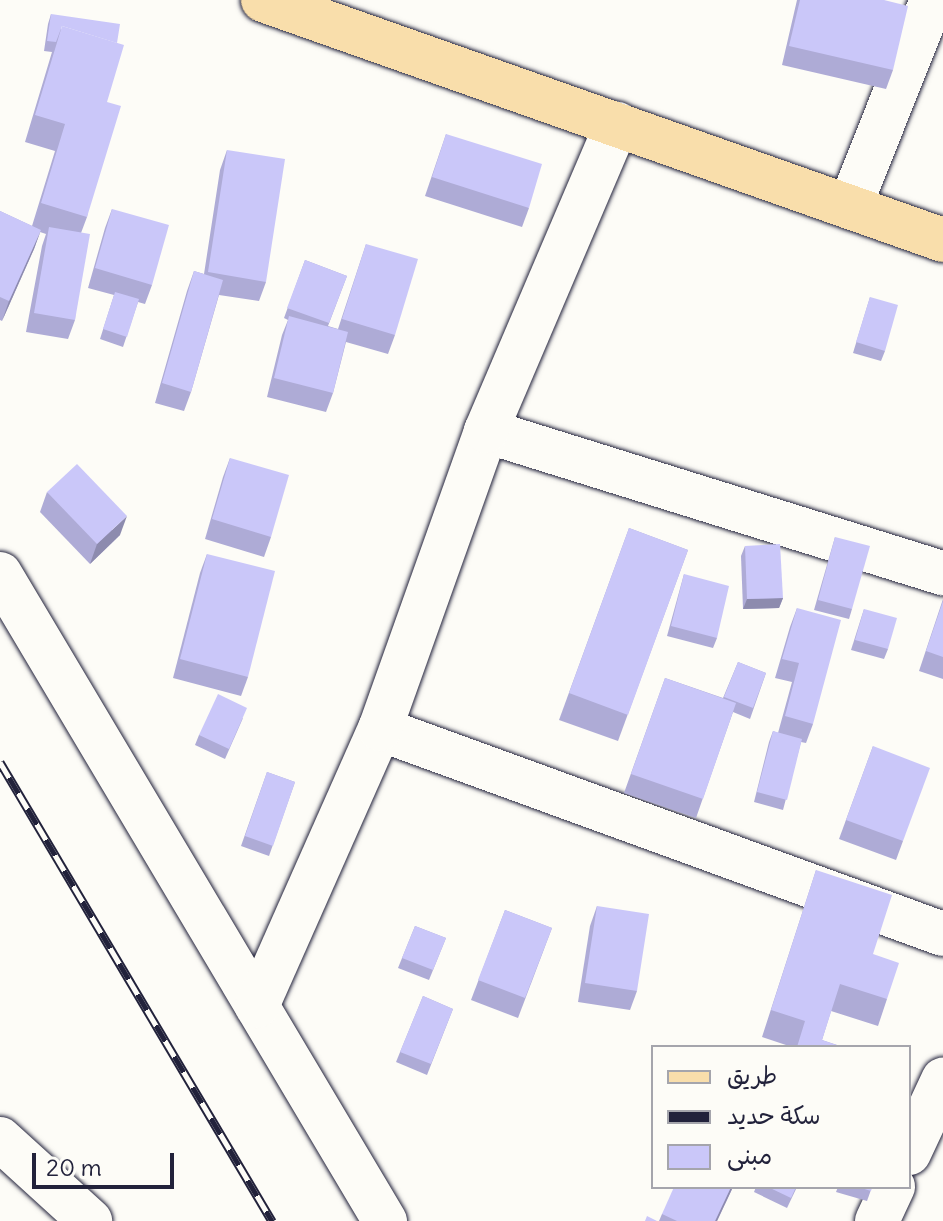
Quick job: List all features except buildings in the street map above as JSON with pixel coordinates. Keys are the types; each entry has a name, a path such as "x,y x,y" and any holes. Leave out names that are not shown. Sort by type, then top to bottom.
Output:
{"main road":[{"path":"280,2 943,240"}],"street":[{"path":"850,206 932,0"},
{"path":"257,1006 380,729 486,431 617,124"},
{"path":"486,431 943,573"},
{"path":"0,574 385,1221"},
{"path":"380,729 943,934"},
{"path":"911,1149 943,1080"},
{"path":"0,1139 90,1221"},
{"path":"877,1221 892,1189"}],"railway":[{"path":"0,762 272,1221"}]}
